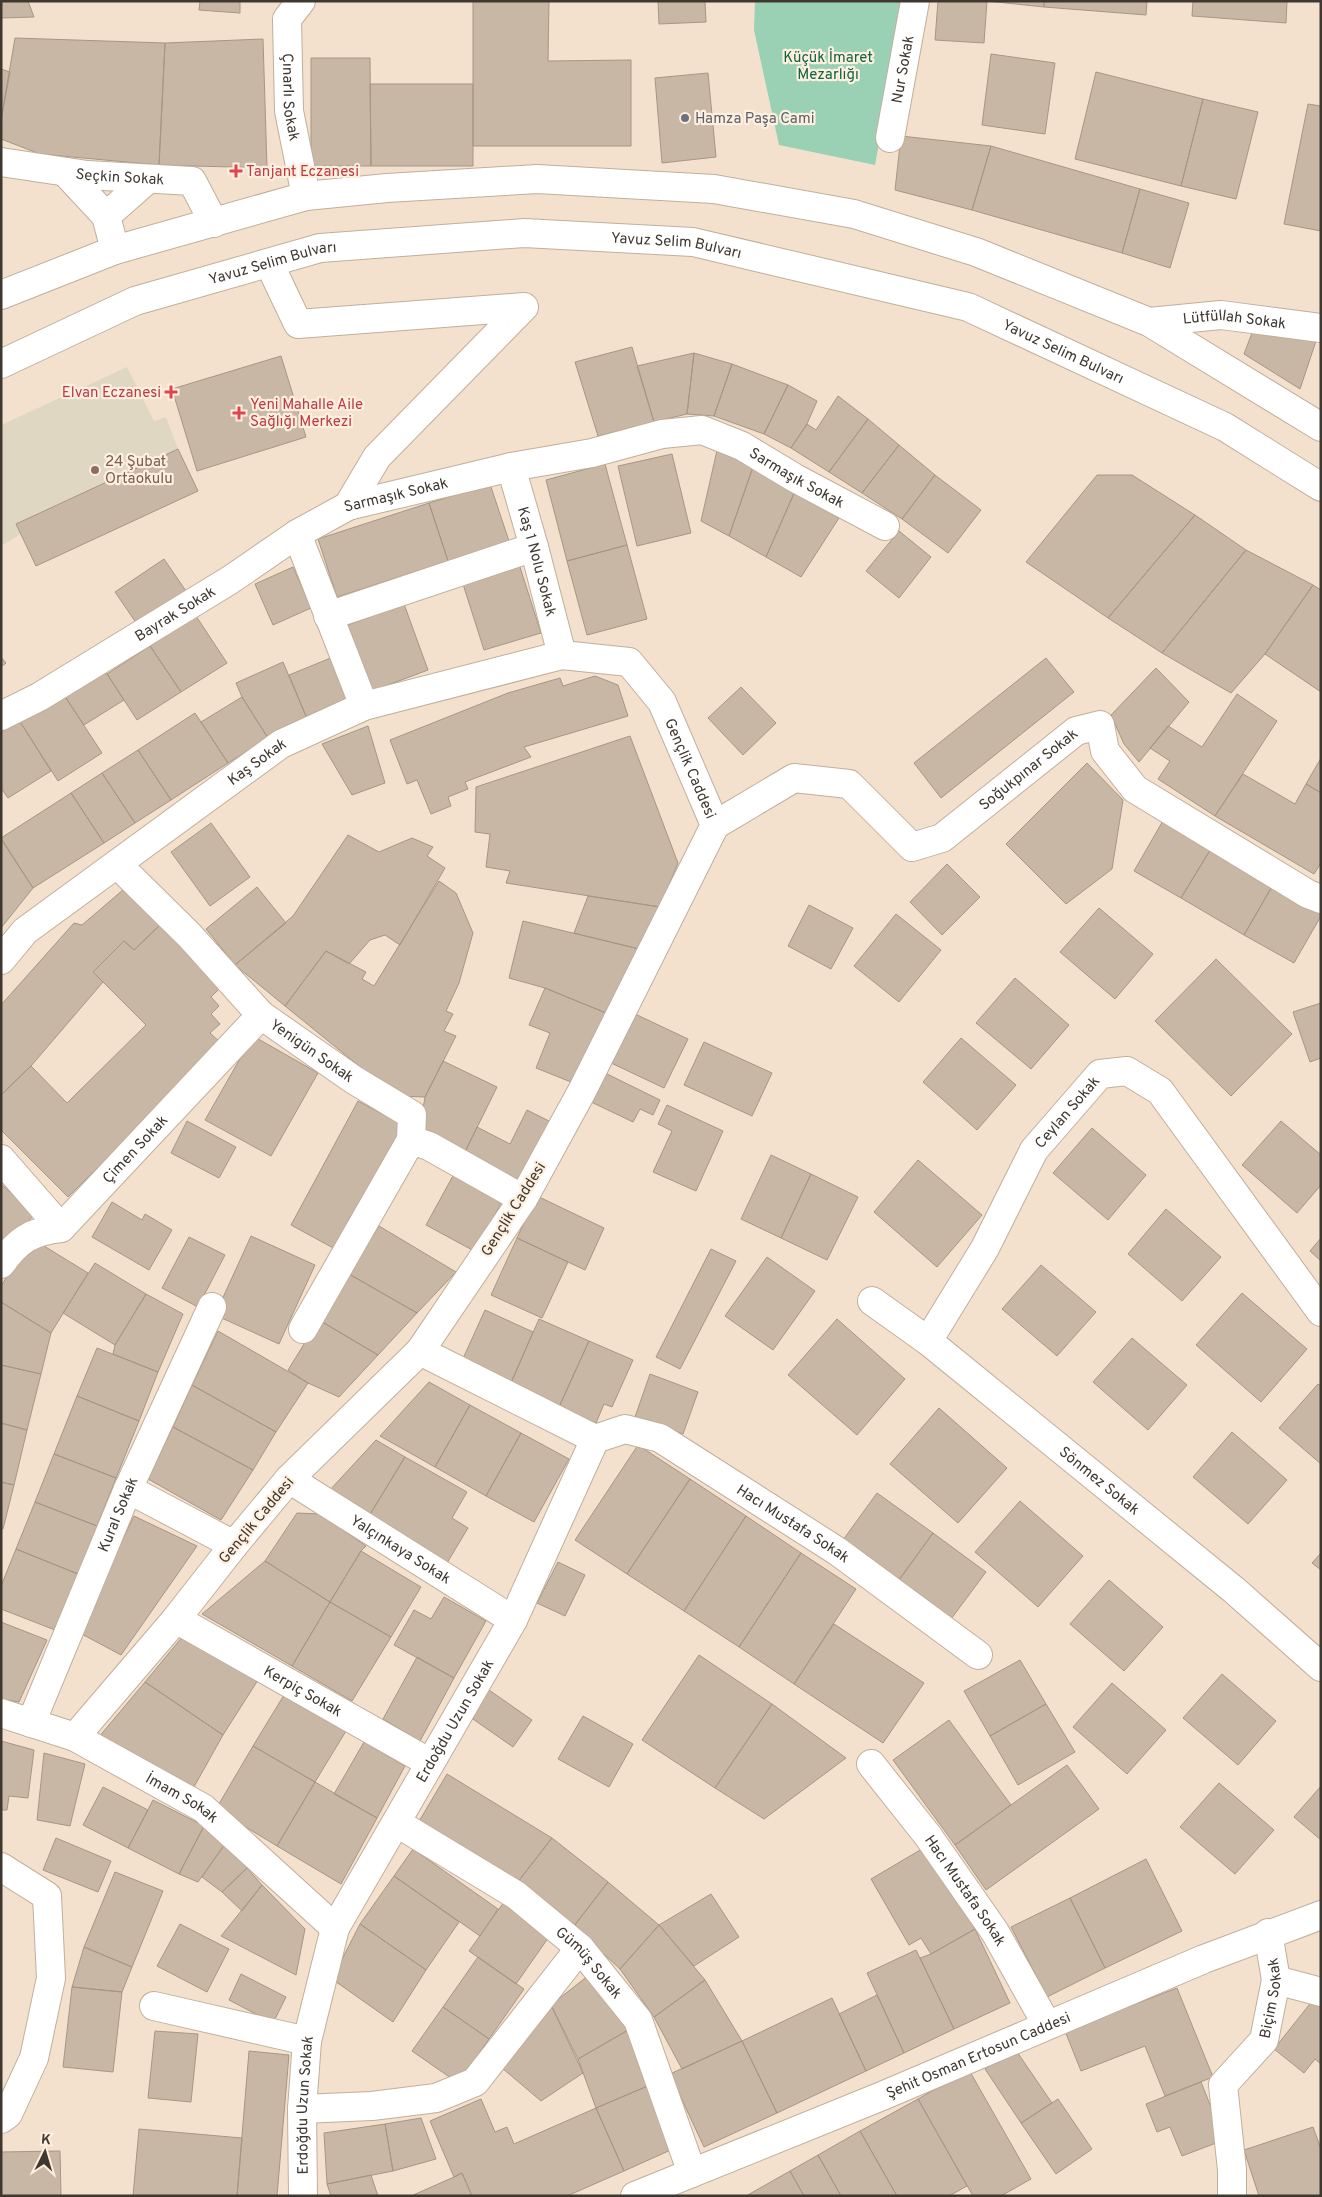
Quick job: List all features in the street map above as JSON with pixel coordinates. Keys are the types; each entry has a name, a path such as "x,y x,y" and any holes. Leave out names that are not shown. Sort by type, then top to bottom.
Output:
{"street":[{"name":"Nur Sokak","path":"890,138 915,1"},
{"name":"Çınarlı Sokak","path":"288,7 289,111 306,196"},
{"name":"Seçkin Sokak","path":"1,162 65,172 148,180 192,181 214,223"},
{"path":"65,172 106,216 115,250"},
{"path":"1,295 115,250 306,196 387,188 537,179 714,190 863,216 976,252 1149,322 1321,427"},
{"path":"106,216 148,180"},
{"name":"Yavuz Selim Bulvarı","path":"1,364 134,301 320,248 524,233 693,242 968,307 1225,427 1321,487"},
{"name":"Sarmaşık Sokak","path":"268,263 298,324 524,307 377,458 348,506"},
{"name":"Lütfüllah Sokak","path":"1149,322 1221,315 1321,328"},
{"name":"Sarmaşık Sokak","path":"348,506 511,467 592,453 662,434 702,430 742,446 795,478 885,526"},
{"name":"Kaş 1 Nolu Sokak","path":"511,467 562,655"},
{"name":"Bayrak Sokak","path":"1,716 39,697 230,580 297,534 348,506"},
{"path":"297,534 364,706"},
{"path":"328,616 534,547"},
{"name":"Kaş Sokak","path":"1,960 25,932 281,744 364,706 562,655"},
{"name":"Gençlik Caddesi","path":"75,1737 176,1619 289,1479 420,1351 523,1199 582,1091 715,825 662,702 630,662 562,655"},
{"name":"Soğukpınar Sokak","path":"715,825 794,778 849,784 912,846 942,838 1076,731 1100,725 1105,752 1135,789 1317,890"},
{"name":"Yenigün Sokak","path":"117,864 190,936 260,1015 354,1080 412,1115 411,1140"},
{"name":"Çimen Sokak","path":"62,1228 260,1015"},
{"name":"Ceylan Sokak","path":"928,1342 985,1248 1034,1150 1100,1074 1127,1071 1160,1091 1321,1312"},
{"path":"303,1329 411,1140 429,1146 523,1199"},
{"path":"1,1159 62,1228"},
{"path":"1,1264 12,1248 40,1230 62,1228"},
{"name":"Sönmez Sokak","path":"872,1301 928,1342 1234,1590 1321,1667"},
{"name":"Kural Sokak","path":"31,1723 128,1489 212,1307"},
{"path":"420,1351 595,1439"},
{"name":"Hacı Mustafa Sokak","path":"595,1439 625,1429 660,1438 837,1551 978,1654"},
{"name":"Erdoğdu Uzun Sokak","path":"303,2196 302,2109 307,2041 335,1928 513,1620 595,1439"},
{"name":"Yalçınkaya Sokak","path":"289,1479 513,1620"},
{"path":"128,1489 234,1545"},
{"name":"Kerpiç Sokak","path":"176,1619 430,1763"},
{"name":"İmam Sokak","path":"1,1713 75,1737 203,1808 335,1928"},
{"name":"Hacı Mustafa Sokak","path":"871,1764 928,1836 994,1932 1047,2025"},
{"name":"Gümüş Sokak","path":"397,1823 516,1895 580,1948 638,2020 692,2173"},
{"path":"1,1867 47,1896 51,1978 34,2058 8,2114 1,2119"},
{"name":"Şehit Osman Ertosun Caddesi","path":"638,2195 882,2096 1268,1933 1321,1915"},
{"name":"Biçim Sokak","path":"1232,2196 1232,2170 1223,2085 1264,2040 1276,1980 1268,1933"},
{"path":"302,2109 372,2106 436,2098 475,2082 580,1948"},
{"path":"1276,1980 1321,1992"},
{"path":"154,2006 307,2041"}],"shaded area":[{"name":"24 Şubat Ortaokulu","path":"127,367 154,421 166,417 178,449 198,491 36,566 21,534 1,546 1,425"}],"green space":[{"name":"Küçük İmaret Mezarlığı","path":"755,1 905,1 875,165 779,145 754,30"}],"building":[{"path":"1,1 28,1 34,17 1,18"},
{"path":"200,1 240,1 240,13 199,10"},
{"path":"473,1 549,1 548,61 631,60 631,146 473,146"},
{"path":"658,1 705,1 706,22 659,24"},
{"path":"938,1 987,1 984,43 935,40"},
{"path":"987,1 1044,1 1044,7"},
{"path":"1044,1 1147,1 1146,15 1044,7"},
{"path":"1193,1 1287,1 1286,23 1192,16"},
{"path":"15,38 165,43 159,165 40,154 1,139 1,120"},
{"path":"263,39 267,168 159,165 165,43"},
{"path":"991,54 1055,63 1045,134 982,125"},
{"path":"311,58 370,58 371,166 311,166"},
{"path":"1,69 10,72 1,120"},
{"path":"1096,72 1203,99 1181,186 1075,159"},
{"name":"Hamza Paşa Cami","path":"708,73 716,157 662,163 655,78"},
{"path":"370,84 473,84 473,166 371,166"},
{"path":"1203,99 1258,112 1236,199 1181,186"},
{"path":"1308,104 1321,106 1321,231 1284,224"},
{"path":"901,136 991,146 972,210 895,190"},
{"path":"991,146 1140,189 1122,253 972,210"},
{"path":"1140,189 1189,203 1170,268 1122,253"},
{"path":"1252,333 1317,338 1300,389 1244,354"},
{"path":"632,347 654,422 598,436 575,362"},
{"path":"694,353 732,364 714,416 687,414"},
{"path":"694,353 687,414 654,422 637,366"},
{"name":"Yeni Mahalle Aile Sağlığı Merkezi","path":"281,356 306,437 197,471 172,389"},
{"path":"732,364 788,385 764,434 714,416"},
{"path":"788,385 817,401 807,424 791,448 764,434"},
{"path":"838,396 868,419 829,472 791,448 807,424 816,430"},
{"path":"868,419 899,445 862,493 829,472"},
{"path":"899,445 935,475 902,519 862,493"},
{"path":"718,446 753,467 729,536 701,521"},
{"path":"178,449 198,491 36,566 16,524"},
{"path":"672,454 691,533 637,546 618,466"},
{"path":"605,464 627,545 567,561 546,480"},
{"path":"753,467 795,491 766,557 729,536"},
{"path":"935,475 981,510 948,553 902,519"},
{"path":"1097,475 1132,475 1195,515 1108,618 1026,562"},
{"path":"490,484 509,541 448,561 429,503"},
{"path":"795,491 839,518 801,577 766,557"},
{"path":"429,503 448,561 337,597 318,539"},
{"path":"1195,515 1246,550 1162,653 1108,618"},
{"path":"899,531 931,557 899,598 866,571"},
{"path":"627,545 647,619 587,635 567,561"},
{"path":"1246,550 1313,585 1265,654 1231,693 1162,653"},
{"path":"164,559 186,591 137,624 115,592"},
{"path":"519,564 541,633 484,650 462,581"},
{"path":"293,567 311,608 273,625 255,584"},
{"path":"1313,585 1321,590 1321,692 1265,654"},
{"path":"404,604 428,670 372,691 348,625"},
{"path":"196,616 227,663 181,692 150,646"},
{"path":"150,646 181,692 137,720 107,674"},
{"path":"1,657 6,663 1,667"},
{"path":"333,657 352,703 308,721 289,675"},
{"path":"1046,658 1074,692 941,798 914,763"},
{"path":"283,662 308,721 268,738 242,697 236,683"},
{"path":"102,666 124,700 84,725 62,692"},
{"path":"1156,668 1189,702 1139,762 1124,744 1111,715"},
{"path":"595,676 618,685 628,716 524,747 531,757 465,782 468,789 448,797 451,806 431,814 417,780 407,784 390,740 508,693 560,678 563,686"},
{"path":"741,687 776,723 743,755 708,718"},
{"path":"62,692 102,753 58,781 19,720"},
{"path":"1237,694 1277,721 1215,816 1158,779 1170,761 1150,748 1168,726 1202,747"},
{"path":"242,697 268,738 228,763 201,722"},
{"path":"195,713 228,763 171,800 138,750"},
{"path":"19,720 51,771 8,798 1,788 1,732"},
{"path":"368,726 385,783 352,795 322,744"},
{"path":"630,736 678,863 660,907 506,883 510,871 486,867 490,834 475,832 476,787"},
{"path":"138,750 171,800 135,823 102,773"},
{"path":"1321,758 1321,793 1306,784"},
{"path":"1087,763 1123,800 1112,869 1066,904 1006,844"},
{"path":"102,773 135,823 104,843 71,793"},
{"path":"1243,774 1295,804 1306,784 1321,793 1321,863 1314,874 1215,816"},
{"path":"71,793 104,843 33,888 1,838"},
{"path":"1164,819 1212,847 1181,898 1134,871"},
{"path":"211,823 250,877 210,906 171,852"},
{"path":"348,835 379,852 412,838 433,847 427,856 445,868 400,945 385,935 370,940 349,964 326,951 285,1006 235,965 293,916"},
{"path":"1,839 33,888 1,928"},
{"path":"1212,847 1274,883 1244,935 1181,898"},
{"path":"947,864 980,897 942,935 910,902"},
{"path":"439,881 456,893 473,933 459,983 446,1011 453,1014 444,1031 456,1036 425,1097 396,1096 285,1006 326,951 366,972 362,979 374,986"},
{"path":"1274,883 1321,910 1321,916 1294,963 1244,935"},
{"path":"257,887 286,923 235,965 206,929"},
{"path":"124,889 161,924 134,950 124,941 93,972 103,982 31,1066 1,1095 1,1005 74,923 82,925"},
{"path":"588,896 660,907 639,949 574,933"},
{"path":"809,905 853,928 831,969 788,946"},
{"path":"1099,908 1153,954 1115,999 1060,952"},
{"path":"896,914 941,950 899,1002 854,966"},
{"path":"523,921 639,949 606,1013 545,988 509,978"},
{"path":"161,924 223,985 211,997 219,1006 211,1014 220,1024 210,1033 222,1044 68,1197 1,1130 1,1095 31,1066 67,1103 146,1025 93,972 124,941 134,950"},
{"path":"1216,959 1292,1034 1231,1096 1155,1021"},
{"path":"1015,978 1069,1025 1031,1069 976,1023"},
{"path":"545,988 606,1013 576,1084 536,1068 550,1033 529,1025"},
{"path":"1321,1003 1321,1058 1310,1062 1293,1012"},
{"path":"633,1013 688,1039 664,1088 609,1062"},
{"path":"253,1036 318,1073 271,1156 205,1120"},
{"path":"961,1038 1016,1085 977,1130 923,1082"},
{"path":"704,1042 772,1073 752,1116 684,1085"},
{"path":"443,1061 497,1087 463,1156 419,1132 425,1097"},
{"path":"603,1072 660,1100 653,1115 640,1109 633,1122 589,1101"},
{"path":"358,1101 403,1125 335,1249 291,1225"},
{"path":"667,1105 723,1131 696,1191 653,1172 672,1131 658,1124"},
{"path":"527,1110 553,1123 521,1187 463,1156 477,1127 510,1144"},
{"path":"187,1121 236,1147 219,1178 171,1153"},
{"path":"1281,1121 1321,1155 1321,1185 1297,1213 1242,1165"},
{"path":"1092,1128 1146,1175 1108,1220 1053,1173"},
{"path":"771,1155 811,1174 781,1238 741,1219"},
{"path":"918,1160 982,1215 937,1267 874,1212"},
{"path":"454,1174 502,1201 476,1252 426,1225"},
{"path":"811,1174 858,1197 827,1260 781,1238"},
{"path":"1,1184 35,1214 1,1251"},
{"path":"537,1196 604,1228 585,1270 517,1238"},
{"path":"112,1202 142,1220 145,1214 172,1230 149,1270 92,1237"},
{"path":"1166,1209 1221,1257 1182,1301 1128,1254"},
{"path":"379,1226 456,1272 417,1313 349,1274"},
{"path":"251,1236 315,1265 279,1344 215,1315"},
{"path":"189,1237 225,1255 198,1307 162,1288"},
{"path":"31,1238 88,1273 51,1333 1,1302 1,1286"},
{"path":"517,1238 568,1262 542,1318 491,1295"},
{"path":"1321,1238 1321,1261 1310,1251"},
{"path":"711,1249 736,1261 680,1369 656,1357"},
{"path":"767,1257 815,1291 773,1350 725,1316"},
{"path":"95,1263 146,1294 115,1345 63,1313"},
{"path":"1041,1265 1096,1312 1057,1356 1002,1309"},
{"path":"349,1274 417,1313 378,1355 319,1320"},
{"path":"1242,1293 1307,1349 1261,1402 1196,1345"},
{"path":"146,1294 183,1314 158,1372 113,1354 115,1345"},
{"path":"1,1302 51,1333 41,1374 1,1365"},
{"path":"485,1310 533,1332 510,1385 461,1363"},
{"path":"539,1319 589,1341 559,1407 510,1385"},
{"path":"837,1319 905,1379 857,1435 788,1375"},
{"path":"319,1320 378,1355 339,1397 308,1383 288,1370"},
{"path":"218,1331 308,1383 276,1432 192,1385"},
{"path":"1132,1338 1187,1385 1148,1430 1093,1382"},
{"path":"589,1341 633,1360 612,1407 604,1404 596,1423 559,1407"},
{"path":"97,1348 158,1372 139,1421 77,1396"},
{"path":"1,1365 41,1374 27,1430 1,1423"},
{"path":"650,1374 698,1392 683,1434 635,1417"},
{"path":"429,1382 470,1405 435,1467 380,1436"},
{"path":"1318,1384 1321,1386 1321,1464 1279,1428"},
{"path":"192,1385 276,1432 253,1470 173,1427"},
{"path":"77,1396 139,1421 116,1478 54,1454"},
{"path":"470,1405 521,1433 486,1496 435,1467"},
{"path":"939,1408 1007,1468 958,1523 890,1464"},
{"path":"1,1423 27,1430 14,1485 1,1482"},
{"path":"173,1427 253,1470 221,1520 148,1479"},
{"path":"1232,1432 1287,1480 1248,1524 1193,1477"},
{"path":"521,1433 569,1459 534,1522 486,1496"},
{"path":"376,1440 405,1457 369,1516 329,1491"},
{"path":"638,1445 690,1479 627,1574 575,1540"},
{"path":"54,1454 116,1478 97,1526 35,1502"},
{"path":"405,1457 467,1492 452,1518 468,1528 447,1563 369,1516"},
{"path":"690,1479 746,1516 684,1611 627,1574"},
{"path":"1,1482 14,1485 3,1529 1,1529"},
{"path":"877,1493 933,1533 899,1580 843,1540"},
{"path":"1020,1501 1083,1556 1038,1607 975,1552"},
{"path":"35,1502 97,1526 78,1574 16,1549"},
{"path":"297,1513 320,1514 366,1546 361,1551 330,1602 265,1561"},
{"path":"134,1516 197,1546 121,1655 78,1632"},
{"path":"746,1516 801,1553 739,1647 684,1611"},
{"path":"933,1533 986,1572 951,1619 899,1580"},
{"path":"16,1549 78,1574 55,1630 1,1609 1,1586"},
{"path":"361,1551 421,1587 391,1637 330,1602"},
{"path":"801,1553 856,1589 794,1684 739,1647"},
{"path":"1321,1553 1321,1570 1312,1563"},
{"path":"265,1561 330,1602 292,1666 202,1614"},
{"path":"558,1562 585,1575 565,1616 537,1603"},
{"path":"1109,1580 1163,1627 1124,1671 1070,1624"},
{"path":"444,1597 486,1621 454,1678 394,1645 414,1610 431,1619"},
{"path":"330,1602 391,1637 352,1701 292,1666"},
{"path":"1,1622 47,1640 19,1702 1,1699"},
{"path":"834,1624 924,1683 883,1743 794,1684"},
{"path":"183,1636 258,1680 223,1735 145,1682"},
{"path":"699,1655 772,1704 715,1788 642,1740"},
{"path":"417,1657 454,1678 420,1741 383,1719"},
{"path":"1020,1660 1046,1704 990,1736 964,1691"},
{"path":"1222,1674 1276,1721 1238,1765 1183,1718"},
{"path":"145,1682 223,1735 190,1794 98,1738"},
{"path":"1112,1683 1166,1730 1127,1774 1073,1727"},
{"path":"489,1690 532,1720 513,1747 470,1717"},
{"path":"284,1695 346,1731 315,1782 253,1746"},
{"path":"772,1704 846,1758 764,1819 715,1788"},
{"path":"1046,1704 1075,1752 1018,1785 990,1736"},
{"path":"583,1716 633,1744 609,1787 558,1759"},
{"path":"949,1720 1011,1805 955,1845 893,1760"},
{"path":"1,1741 34,1750 28,1798 9,1796 7,1810 1,1810"},
{"path":"364,1742 405,1766 377,1818 334,1794"},
{"path":"253,1746 315,1782 277,1846 216,1809"},
{"path":"44,1753 85,1764 70,1826 37,1820"},
{"path":"1067,1765 1099,1809 986,1890 955,1845"},
{"path":"447,1774 552,1838 517,1883 418,1823"},
{"path":"315,1782 377,1818 341,1884 277,1846"},
{"path":"1219,1783 1274,1830 1235,1874 1180,1827"},
{"path":"1321,1786 1321,1840 1294,1817"},
{"path":"103,1787 148,1810 128,1848 83,1825"},
{"path":"153,1800 204,1826 179,1874 128,1848"},
{"path":"204,1826 225,1844 198,1882 179,1874"},
{"path":"56,1838 111,1861 98,1892 43,1870"},
{"path":"552,1838 608,1882 574,1926 517,1883"},
{"path":"225,1844 247,1868 222,1892 202,1877"},
{"path":"927,1846 975,1929 931,1954 921,1938 909,1945 871,1879"},
{"path":"413,1849 498,1909 480,1936 394,1876"},
{"path":"1146,1859 1182,1931 1105,1968 1070,1898"},
{"path":"247,1868 262,1885 242,1911 222,1892"},
{"path":"115,1872 163,1891 132,1967 84,1947"},
{"path":"394,1876 459,1922 426,1970 360,1924"},
{"path":"608,1882 659,1925 620,1969 574,1926"},
{"path":"262,1885 305,1929 296,1975 221,1936"},
{"path":"711,1894 739,1937 694,1966 659,1925"},
{"path":"1070,1898 1105,1968 1047,1997 1011,1927"},
{"path":"504,1902 551,1934 516,1984 469,1951"},
{"path":"180,1924 229,1949 207,1992 157,1966"},
{"path":"360,1924 426,1970 393,2022 332,1979"},
{"path":"659,1925 705,1980 654,2017 620,1969"},
{"path":"975,1929 1010,2003 954,2029 920,1958 931,1954"},
{"path":"84,1947 132,1967 122,1992 72,1987"},
{"path":"916,1950 954,2029 904,2053 867,1973"},
{"path":"478,1957 524,1989 489,2039 443,2007"},
{"path":"241,1974 286,1997 273,2023 229,2000"},
{"path":"589,1975 630,2029 578,2059 551,2005"},
{"path":"705,1980 742,2041 682,2069 654,2017"},
{"path":"72,1987 122,1992 113,2072 63,2067"},
{"path":"1177,1988 1213,2077 1165,2096 1145,2046 1081,2071 1065,2031"},
{"path":"877,1995 904,2053 866,2071 839,2014"},
{"path":"832,1998 866,2071 777,2113 742,2041"},
{"path":"1313,2000 1321,2006 1321,2064 1315,2059 1304,2073 1274,2049"},
{"path":"551,2005 583,2073 541,2101 502,2068"},
{"path":"443,2007 489,2039 458,2083 412,2051"},
{"path":"630,2029 650,2085 596,2108 578,2059"},
{"path":"155,2031 198,2034 191,2102 148,2098"},
{"path":"742,2041 777,2113 704,2147 670,2074"},
{"path":"1015,2049 1052,2103 1021,2123 985,2069"},
{"path":"249,2051 289,2055 277,2196 237,2196"},
{"path":"969,2070 1031,2179 1001,2196 973,2196 918,2099"},
{"path":"1201,2082 1224,2140 1182,2156 1170,2127 1157,2132 1146,2104"},
{"path":"650,2085 673,2149 624,2171 596,2108"},
{"path":"481,2099 495,2132 507,2127 514,2144 596,2108 624,2171 567,2196 472,2196 462,2173 454,2177 430,2121"},
{"path":"918,2099 967,2186 949,2196 897,2196 860,2131"},
{"path":"1058,2099 1092,2149 1056,2174 1021,2123"},
{"path":"421,2118 436,2159 393,2171 385,2124"},
{"path":"385,2124 393,2171 327,2184 324,2133"},
{"path":"1313,2127 1321,2149 1321,2196 1259,2196 1244,2150"},
{"path":"139,2129 242,2138 237,2196 133,2196"},
{"path":"860,2131 897,2196 841,2196 818,2155"},
{"path":"60,2151 61,2196 1,2196 1,2152"},
{"path":"818,2155 841,2196 804,2196 790,2171"},
{"path":"790,2171 804,2196 746,2196"},
{"path":"462,2173 472,2196 411,2196 454,2177"},
{"path":"371,2175 378,2196 331,2196 327,2184"}],"place":[{"name":"Hamza Paşa Cami","path":"685,118"},
{"name":"Tanjant Eczanesi","path":"236,171"},
{"name":"Elvan Eczanesi","path":"171,392"},
{"name":"Yeni Mahalle Aile Sağlığı Merkezi","path":"239,413"},
{"name":"24 Şubat Ortaokulu","path":"95,470"}]}
